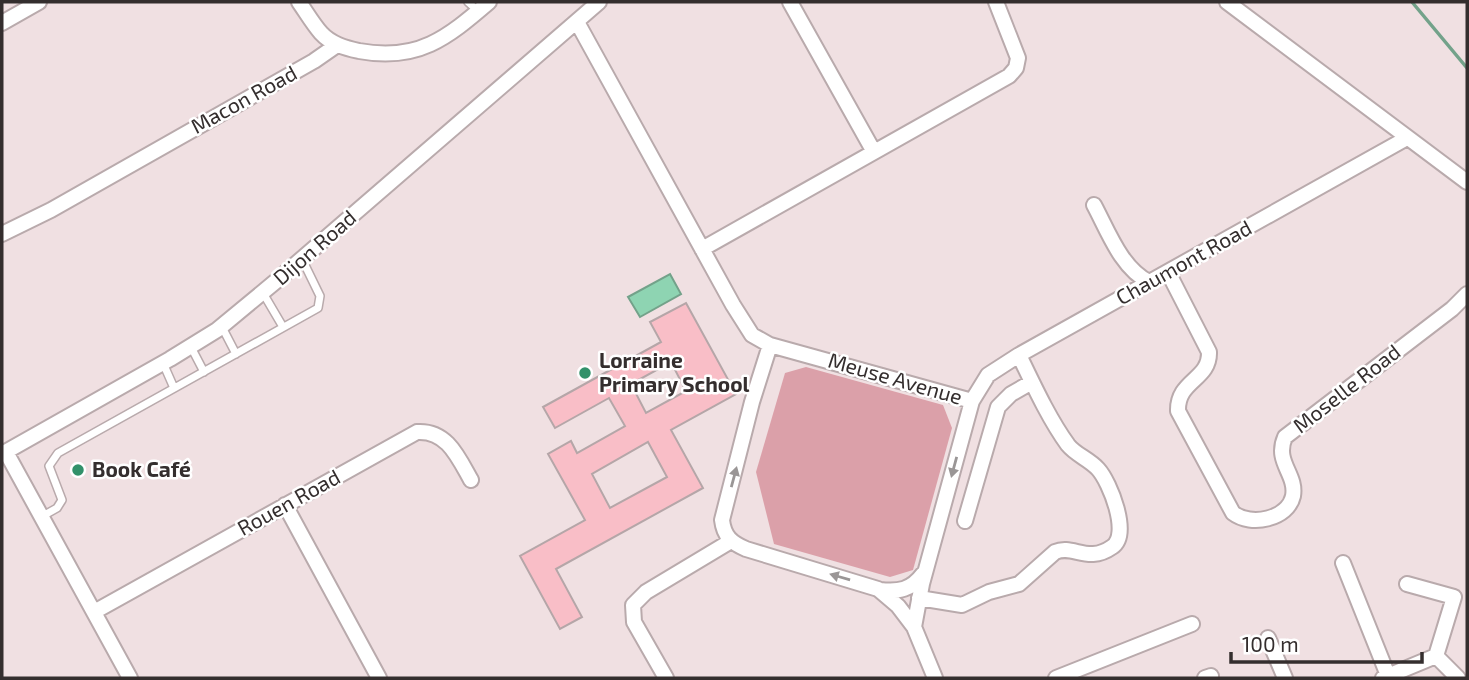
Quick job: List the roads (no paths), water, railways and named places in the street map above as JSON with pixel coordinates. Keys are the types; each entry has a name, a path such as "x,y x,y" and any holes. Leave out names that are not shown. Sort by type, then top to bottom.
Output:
{"street":[{"path":"2,23 40,2"},
{"path":"299,2 321,33 337,45 373,54 402,53 436,44 478,5"},
{"name":"Dijon Road","path":"4,453 191,347 221,326 263,293 599,2"},
{"path":"790,2 874,152"},
{"path":"702,248 995,86 1016,68 1018,58 996,2"},
{"path":"1227,2 1467,182"},
{"name":"Meuse Avenue","path":"576,22 733,306 752,335 770,345 972,401 926,570 914,628"},
{"name":"Macon Road","path":"2,234 314,61 337,45"},
{"name":"Chaumont Road","path":"972,401 988,375 1019,355 1407,138"},
{"path":"1094,205 1128,265 1149,282"},
{"name":"Moselle Road","path":"1168,272 1209,352 1208,364 1180,395 1178,411 1233,513 1241,519 1255,522 1274,516 1289,505 1292,498 1292,485 1281,451 1285,437 1452,309 1467,294"},
{"path":"770,345 752,402 722,520 726,535 746,550 878,589 902,591 912,586 926,570"},
{"path":"919,598 962,605 989,592 1019,584 1055,552 1061,550 1096,554 1117,543 1121,529 1119,517 1100,472 1068,444 1019,355"},
{"path":"965,521 998,407 1011,394 1032,382"},
{"name":"Rouen Road","path":"94,612 417,432 441,437 452,448 471,480"},
{"path":"4,453 130,678"},
{"path":"285,505 379,678"},
{"path":"666,678 634,622 633,605 646,592 731,541"},
{"path":"1343,563 1387,678 1436,656 1454,597 1407,584"},
{"path":"878,589 898,606 914,628 935,678"},
{"path":"1056,678 1078,674 1192,624"},
{"path":"1268,638 1285,678"},
{"path":"1436,656 1458,678"}],"lane":[{"path":"41,517 57,508 62,500 49,466 58,453 318,308 321,300 302,258"},
{"path":"263,293 284,327"},
{"path":"221,326 236,354"},
{"path":"191,347 204,372"},
{"path":"163,363 174,388"}],"waterway":[{"path":"1412,2 1467,68"}],"place":[{"name":"Lorraine Primary School","path":"585,373"},
{"name":"Book Café","path":"78,470"}]}
